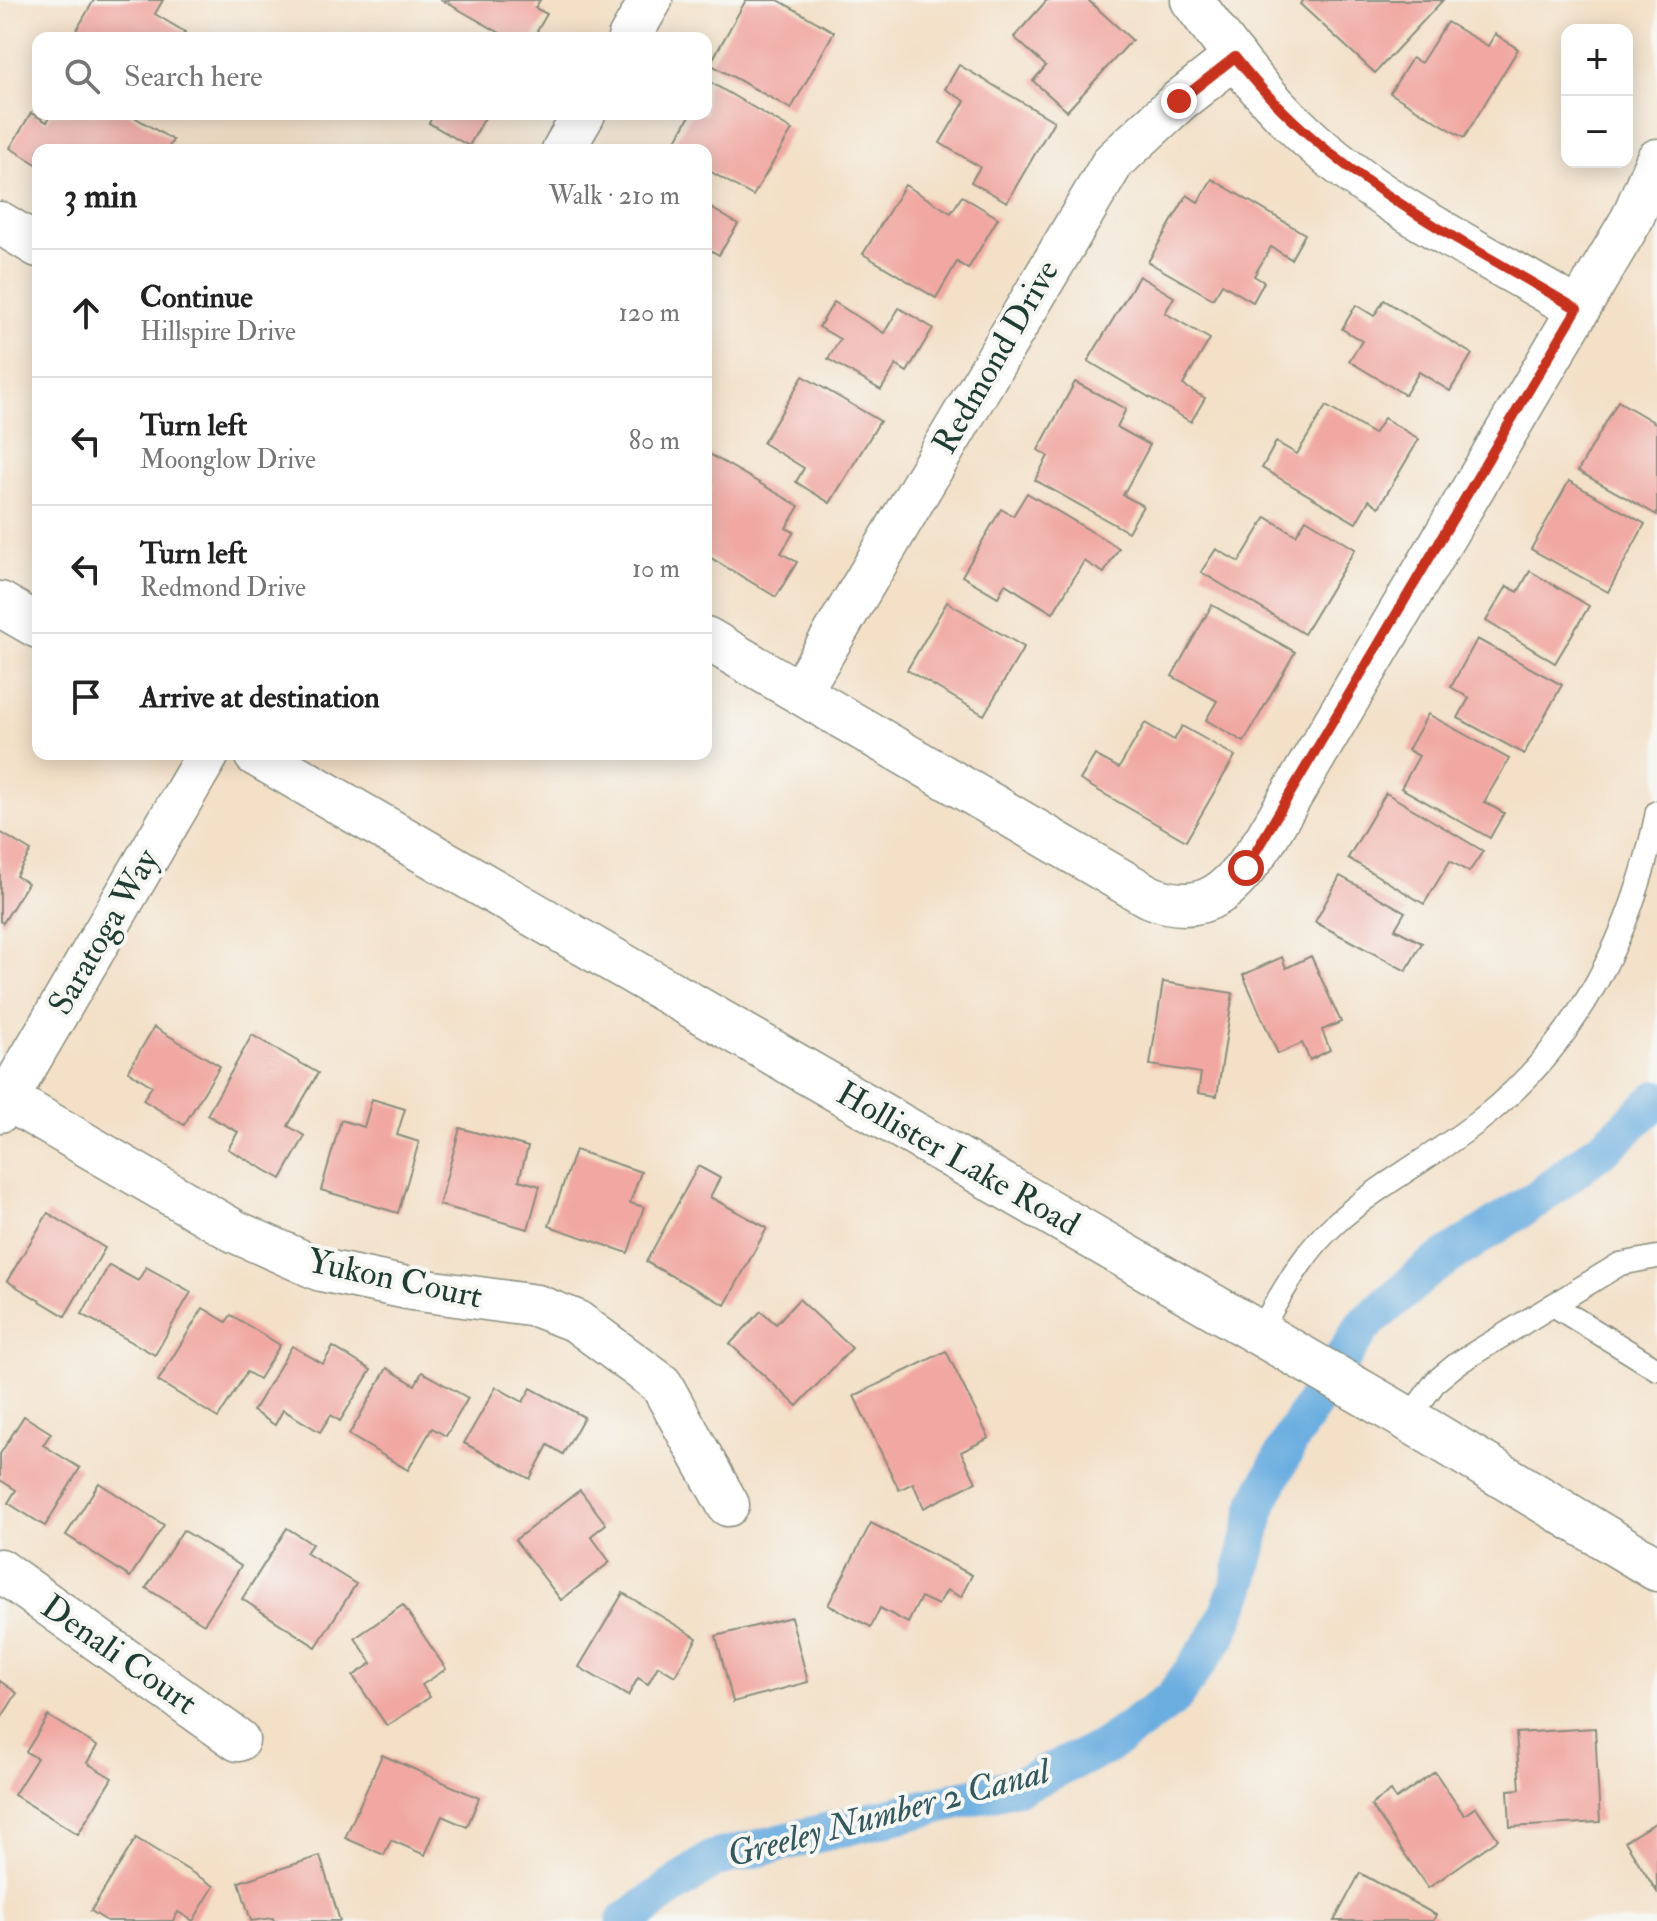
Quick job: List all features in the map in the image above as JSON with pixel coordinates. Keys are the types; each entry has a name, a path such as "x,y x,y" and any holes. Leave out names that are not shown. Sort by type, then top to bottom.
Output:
{"street":[{"path":"632,32 651,0"},
{"path":"1192,0 1235,57 1302,133 1368,185 1577,309"},
{"name":"Redmond Drive","path":"800,692 1113,162 1179,101 1235,57"},
{"path":"566,144 580,120"},
{"path":"712,641 1148,896 1168,904 1199,904 1227,890 1264,842 1632,219 1657,160"},
{"path":"0,223 32,242"},
{"path":"0,604 32,623"},
{"name":"Saratoga Way","path":"4,1105 205,760"},
{"name":"Hollister Lake Road","path":"266,760 1396,1412 1657,1569"},
{"name":"Yukon Court","path":"4,1105 236,1232 321,1270 412,1289 537,1306 576,1321 661,1384 728,1505"},
{"name":"Denali Court","path":"0,1570 238,1740"}],"lane":[{"path":"1271,1340 1301,1262 1335,1224 1480,1121 1530,1075 1570,1027 1597,985 1628,917 1649,854 1657,812"},
{"path":"1396,1412 1458,1363 1620,1264 1657,1257"},
{"path":"1553,1305 1657,1369"}],"building":[{"path":"94,0 163,0 155,14 185,32 75,32"},
{"path":"442,0 540,0 535,8 547,14 536,32 498,32"},
{"path":"746,0 778,0 834,32 791,109 712,65"},
{"path":"1047,0 1088,0 1132,40 1067,111 1033,81 1046,66 1014,37"},
{"path":"1304,0 1443,0 1375,73 1300,4"},
{"path":"1447,22 1488,46 1495,34 1518,49 1464,138 1390,93 1412,58 1421,63"},
{"path":"959,65 1054,121 1007,202 971,182 980,167 940,143 965,101 945,89"},
{"path":"712,83 792,130 753,196 712,172 712,144 674,144 688,120 712,120"},
{"path":"31,113 32,120 47,122 139,120 173,140 171,144 32,144 32,161 10,148"},
{"path":"431,120 484,120 470,144 429,123"},
{"path":"1212,179 1305,234 1291,259 1271,247 1254,276 1264,282 1253,302 1222,284 1213,299 1148,262 1187,195 1198,202"},
{"path":"905,185 951,213 962,196 998,218 968,269 957,262 936,298 863,254"},
{"path":"712,209 738,224 719,255 712,251"},
{"path":"1139,276 1174,297 1165,313 1210,339 1183,385 1205,398 1191,422 1088,361"},
{"path":"1384,300 1472,354 1450,391 1419,372 1405,395 1349,361 1362,341 1342,329 1356,305 1374,316"},
{"path":"834,302 884,333 899,308 933,328 907,372 896,365 881,390 828,359 840,339 819,327"},
{"path":"803,376 880,421 830,503 796,482 804,468 763,443"},
{"path":"1075,382 1126,409 1117,427 1150,445 1123,495 1143,506 1128,532 1035,480 1048,456 1038,450"},
{"path":"1618,401 1657,424 1657,515 1578,471"},
{"path":"1326,406 1374,434 1384,418 1419,439 1379,507 1369,500 1356,523 1262,468 1276,442 1297,454"},
{"path":"712,455 799,506 786,528 794,532 781,553 797,562 776,597 712,559"},
{"path":"1569,481 1645,524 1608,592 1531,549"},
{"path":"1027,493 1119,548 1104,573 1084,561 1053,613 1005,584 998,597 962,576 1001,509 1013,516"},
{"path":"1266,517 1296,535 1306,519 1355,549 1304,634 1201,572 1216,549 1239,562"},
{"path":"1530,571 1589,606 1555,663 1486,621 1507,586 1518,592"},
{"path":"947,602 1024,647 984,715 907,670"},
{"path":"1212,605 1295,652 1244,742 1206,720 1217,701 1172,676"},
{"path":"1477,639 1562,685 1524,754 1458,718 1469,698 1451,687"},
{"path":"1428,714 1509,759 1484,802 1504,813 1490,838 1401,788 1419,756 1408,750"},
{"path":"1145,723 1174,740 1182,726 1235,756 1186,841 1080,780 1095,755 1119,768"},
{"path":"1386,793 1483,851 1469,872 1450,861 1424,904 1348,858"},
{"path":"0,832 31,851 16,876 28,883 3,923 0,921"},
{"path":"1340,876 1405,912 1395,929 1422,943 1406,971 1315,922"},
{"path":"1311,956 1341,1022 1322,1030 1330,1050 1310,1060 1302,1043 1278,1054 1243,975 1282,957 1286,968"},
{"path":"1163,982 1233,993 1217,1096 1198,1093 1201,1073 1150,1065"},
{"path":"154,1027 220,1066 184,1125 143,1100 152,1086 128,1071"},
{"path":"252,1035 318,1073 288,1126 305,1136 281,1179 228,1149 238,1132 207,1115"},
{"path":"372,1099 405,1109 397,1135 419,1142 398,1213 321,1190 341,1120 364,1127"},
{"path":"460,1128 528,1147 519,1180 540,1186 528,1229 439,1205"},
{"path":"575,1150 641,1172 630,1203 644,1207 628,1253 549,1226"},
{"path":"698,1166 720,1178 710,1197 767,1228 725,1305 646,1262"},
{"path":"48,1213 105,1248 65,1316 7,1281"},
{"path":"109,1265 138,1281 146,1267 191,1292 155,1355 82,1314"},
{"path":"799,1299 852,1348 797,1406 730,1344 761,1311 776,1324"},
{"path":"203,1308 226,1322 231,1315 280,1345 259,1379 247,1372 218,1418 158,1381"},
{"path":"292,1346 323,1364 333,1347 371,1370 340,1421 331,1415 320,1432 283,1410 275,1425 253,1411"},
{"path":"946,1351 989,1438 961,1452 976,1482 924,1508 913,1483 899,1490 854,1396"},
{"path":"387,1368 415,1385 422,1372 468,1398 446,1436 432,1428 408,1470 349,1435"},
{"path":"496,1387 523,1402 531,1388 584,1417 563,1454 548,1445 530,1479 464,1443"},
{"path":"24,1416 51,1433 43,1445 80,1468 45,1526 8,1503 16,1490 0,1480 0,1454"},
{"path":"99,1483 164,1525 130,1577 66,1535"},
{"path":"580,1490 606,1524 591,1536 610,1562 561,1600 515,1540"},
{"path":"871,1523 972,1575 961,1597 947,1590 938,1605 921,1597 908,1623 880,1608 871,1627 828,1605"},
{"path":"287,1528 312,1544 306,1553 356,1584 316,1647 242,1599"},
{"path":"183,1530 241,1566 204,1624 146,1588"},
{"path":"623,1593 697,1638 675,1676 658,1666 648,1684 638,1678 628,1696 579,1667"},
{"path":"403,1605 446,1669 422,1685 430,1697 387,1726 353,1676 372,1663 355,1638"},
{"path":"791,1617 808,1682 733,1702 716,1636"},
{"path":"0,1681 17,1693 0,1720"},
{"path":"48,1716 97,1746 87,1763 112,1778 78,1834 14,1795 37,1758 26,1752"},
{"path":"1595,1728 1600,1822 1510,1827 1508,1790 1520,1789 1516,1733"},
{"path":"382,1755 479,1798 467,1827 442,1816 425,1855 391,1840 384,1855 345,1838"},
{"path":"1435,1772 1464,1815 1476,1807 1498,1839 1428,1888 1371,1805 1391,1791 1396,1799"},
{"path":"1657,1822 1657,1892 1625,1841"},
{"path":"136,1838 214,1886 193,1921 178,1912 173,1921 107,1921 91,1911"},
{"path":"320,1856 340,1921 274,1921 273,1918 251,1921 239,1882"},
{"path":"1360,1873 1436,1915 1433,1921 1334,1921"}],"waterway":[{"name":"Greeley Number 2 Canal","path":"625,1921 713,1859 1021,1785 1105,1747 1172,1699 1219,1634 1238,1587 1259,1501 1294,1434 1363,1326 1430,1268 1538,1198 1613,1140 1657,1099"}],"route":[{"path":"1179,101 1235,57 1302,133 1368,185 1577,309 1246,868"}]}
